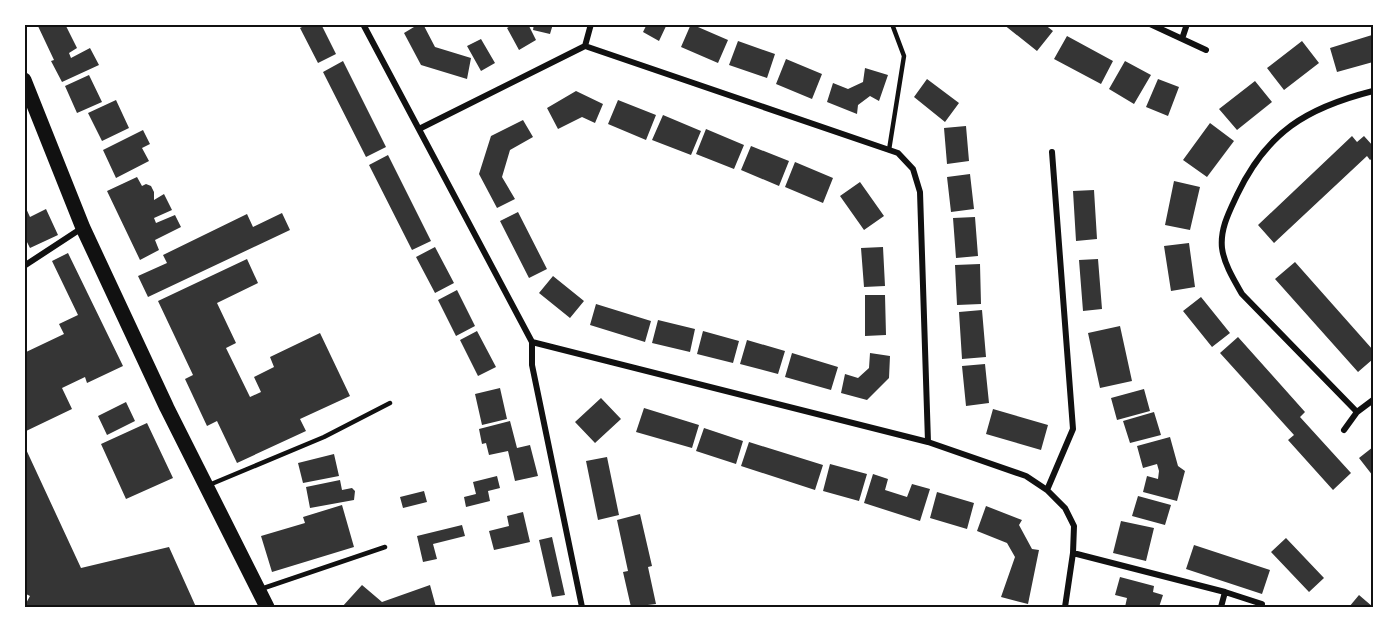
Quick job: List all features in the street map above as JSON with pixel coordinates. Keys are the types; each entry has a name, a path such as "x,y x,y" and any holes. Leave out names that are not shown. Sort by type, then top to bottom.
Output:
{"main road":[{"path":"25,86 83,228 166,408 267,607"}],"street":[{"path":"363,24 532,342 532,365 582,607"},
{"path":"585,46 591,24"},
{"path":"1150,24 1206,50"},
{"path":"1182,39 1187,24"},
{"path":"418,129 585,46 898,153 913,169 921,192 928,442"},
{"path":"1357,412 1242,294 1222,251 1222,236 1227,215 1246,177 1267,146 1280,133 1315,111 1347,98 1373,91"},
{"path":"1047,490 1073,429 1052,152"},
{"path":"24,266 83,228"},
{"path":"532,342 928,442 1026,476 1047,490 1065,508 1074,526 1073,553 1065,607"},
{"path":"1344,430 1357,412 1373,400"},
{"path":"1073,553 1225,592 1262,604"},
{"path":"1221,607 1225,592"}],"lane":[{"path":"889,150 904,56 892,24"},
{"path":"206,486 324,437 390,403"},
{"path":"259,590 385,547"}],"building":[{"path":"37,24 65,24 77,48 69,53 71,58 90,48 99,65 62,82"},
{"path":"308,24 321,24 336,54 318,63 300,28"},
{"path":"423,24 435,47 471,58 467,79 421,65 404,33"},
{"path":"514,24 528,24 536,40 519,50 507,28"},
{"path":"534,24 553,24 550,34 533,30"},
{"path":"647,24 667,24 659,41 643,32"},
{"path":"691,24 728,40 718,63 681,47"},
{"path":"1003,24 1044,24 1053,31 1037,51"},
{"path":"1372,35 1373,62 1337,72 1330,48"},
{"path":"1067,36 1113,61 1101,84 1054,59"},
{"path":"481,39 495,63 481,71 467,46"},
{"path":"738,41 775,54 767,78 729,65"},
{"path":"1302,41 1319,63 1284,90 1267,68"},
{"path":"786,59 822,74 812,99 776,84"},
{"path":"343,61 386,147 366,157 323,72"},
{"path":"1125,61 1151,75 1134,104 1109,89"},
{"path":"865,68 888,75 879,101 870,96 858,105 857,114 827,102 833,83 848,89 863,82"},
{"path":"89,75 102,102 77,113 65,86"},
{"path":"927,79 959,103 945,122 914,97"},
{"path":"1158,79 1179,87 1168,116 1146,107"},
{"path":"1255,81 1272,102 1237,130 1219,109"},
{"path":"576,91 603,104 595,123 582,117 558,129 547,108"},
{"path":"116,100 129,128 102,141 88,113"},
{"path":"618,100 656,115 646,140 608,124"},
{"path":"663,115 701,131 691,155 652,140"},
{"path":"523,120 533,137 510,150 502,177 515,199 497,208 479,174 491,136"},
{"path":"1210,123 1234,141 1207,177 1183,160"},
{"path":"966,126 969,161 947,164 944,128"},
{"path":"706,129 744,145 734,169 696,154"},
{"path":"143,130 150,144 142,148 149,161 116,178 103,150"},
{"path":"1352,136 1357,142 1364,136 1373,146 1373,158 1370,160 1367,156 1274,243 1258,225"},
{"path":"751,146 789,161 779,186 741,170"},
{"path":"388,155 431,241 412,250 369,165"},
{"path":"795,162 833,178 823,203 785,187"},
{"path":"970,174 974,209 951,212 947,177"},
{"path":"137,177 142,186 146,184 151,186 154,200 164,194 172,210 154,218 156,223 175,215 181,227 155,240 159,250 140,260 107,191"},
{"path":"1174,181 1200,187 1190,230 1165,225"},
{"path":"860,182 884,216 864,230 840,196"},
{"path":"1094,190 1097,239 1076,241 1073,191"},
{"path":"24,204 30,217 46,209 58,235 30,248 24,236"},
{"path":"518,212 547,269 529,278 500,221"},
{"path":"282,213 290,230 148,297 138,276 167,263 163,255 247,214 253,227"},
{"path":"975,217 978,256 956,258 953,218"},
{"path":"1189,243 1195,287 1171,291 1164,246"},
{"path":"435,247 454,283 435,293 416,257"},
{"path":"883,247 885,286 864,287 861,248"},
{"path":"68,253 123,366 87,383 85,377 62,388 72,409 24,432 24,353 64,334 59,324 78,315 52,261"},
{"path":"247,259 258,283 217,303 236,343 226,348 250,397 261,392 254,377 274,367 270,357 320,333 350,396 300,419 306,431 237,463 217,421 207,426 185,379 193,375 158,301"},
{"path":"1098,259 1102,309 1083,311 1079,260"},
{"path":"1295,262 1373,350 1373,359 1358,372 1275,279"},
{"path":"980,264 981,304 957,305 955,265"},
{"path":"553,276 584,301 570,318 539,293"},
{"path":"457,290 475,326 456,336 438,300"},
{"path":"865,295 885,295 886,335 865,336"},
{"path":"1201,297 1230,333 1212,347 1183,311"},
{"path":"596,304 651,321 645,342 590,325"},
{"path":"982,310 986,357 962,359 959,312"},
{"path":"658,320 695,329 690,352 652,343"},
{"path":"1120,326 1132,381 1100,388 1088,333"},
{"path":"477,331 496,367 478,376 460,340"},
{"path":"703,331 739,341 733,363 697,354"},
{"path":"1238,337 1305,412 1300,417 1351,473 1333,490 1288,440 1294,435 1220,353"},
{"path":"747,340 785,351 778,374 740,364"},
{"path":"792,353 838,367 831,390 785,377"},
{"path":"870,353 890,356 889,378 867,400 841,393 845,374 858,378 869,368"},
{"path":"985,364 989,403 966,406 962,366"},
{"path":"500,388 507,419 482,425 475,394"},
{"path":"1144,389 1150,411 1117,420 1111,398"},
{"path":"601,398 621,419 595,443 575,422"},
{"path":"126,402 135,421 107,435 98,416"},
{"path":"644,408 699,425 692,448 636,432"},
{"path":"993,409 1048,425 1041,450 986,434"},
{"path":"1154,412 1161,435 1130,443 1123,421"},
{"path":"510,421 517,448 530,445 538,476 515,481 508,451 489,455 486,443 482,444 479,429"},
{"path":"147,423 173,478 126,499 101,444"},
{"path":"704,428 743,441 736,464 696,451"},
{"path":"1170,437 1178,466 1185,471 1177,501 1143,492 1147,476 1158,479 1159,471 1157,464 1143,468 1137,446"},
{"path":"749,442 823,465 815,490 741,466"},
{"path":"24,445 81,568 169,547 196,607 24,607 30,596 24,593"},
{"path":"1373,447 1373,476 1359,458"},
{"path":"334,454 339,476 303,483 298,463"},
{"path":"607,457 619,515 598,520 586,461"},
{"path":"830,464 867,474 859,501 823,491"},
{"path":"873,474 888,479 885,490 907,497 912,484 930,489 920,521 864,503"},
{"path":"497,476 500,488 488,491 490,501 466,507 464,497 476,494 473,482"},
{"path":"340,480 342,490 352,488 355,491 354,500 310,508 306,487"},
{"path":"424,491 427,502 403,508 400,497"},
{"path":"937,492 974,503 967,529 930,518"},
{"path":"1138,496 1171,505 1165,525 1132,516"},
{"path":"342,505 354,547 272,572 261,536 305,523 303,517"},
{"path":"986,506 1022,520 1019,525 1032,549 1039,550 1028,604 1001,597 1015,557 1007,543 977,531"},
{"path":"523,512 530,542 494,550 489,531 509,526 507,516"},
{"path":"640,514 652,566 648,567 656,604 631,607 623,572 628,571 617,520"},
{"path":"1121,521 1154,528 1146,561 1113,553"},
{"path":"462,525 465,536 433,544 437,559 423,562 417,536"},
{"path":"552,537 565,595 552,597 539,540"},
{"path":"1286,538 1324,578 1309,592 1271,552"},
{"path":"1194,545 1270,570 1262,594 1186,569"},
{"path":"1120,577 1154,586 1153,592 1163,595 1159,607 1125,607 1127,598 1115,595"},
{"path":"362,585 382,602 430,585 436,607 342,607"},
{"path":"1359,595 1373,607 1349,607"}]}
